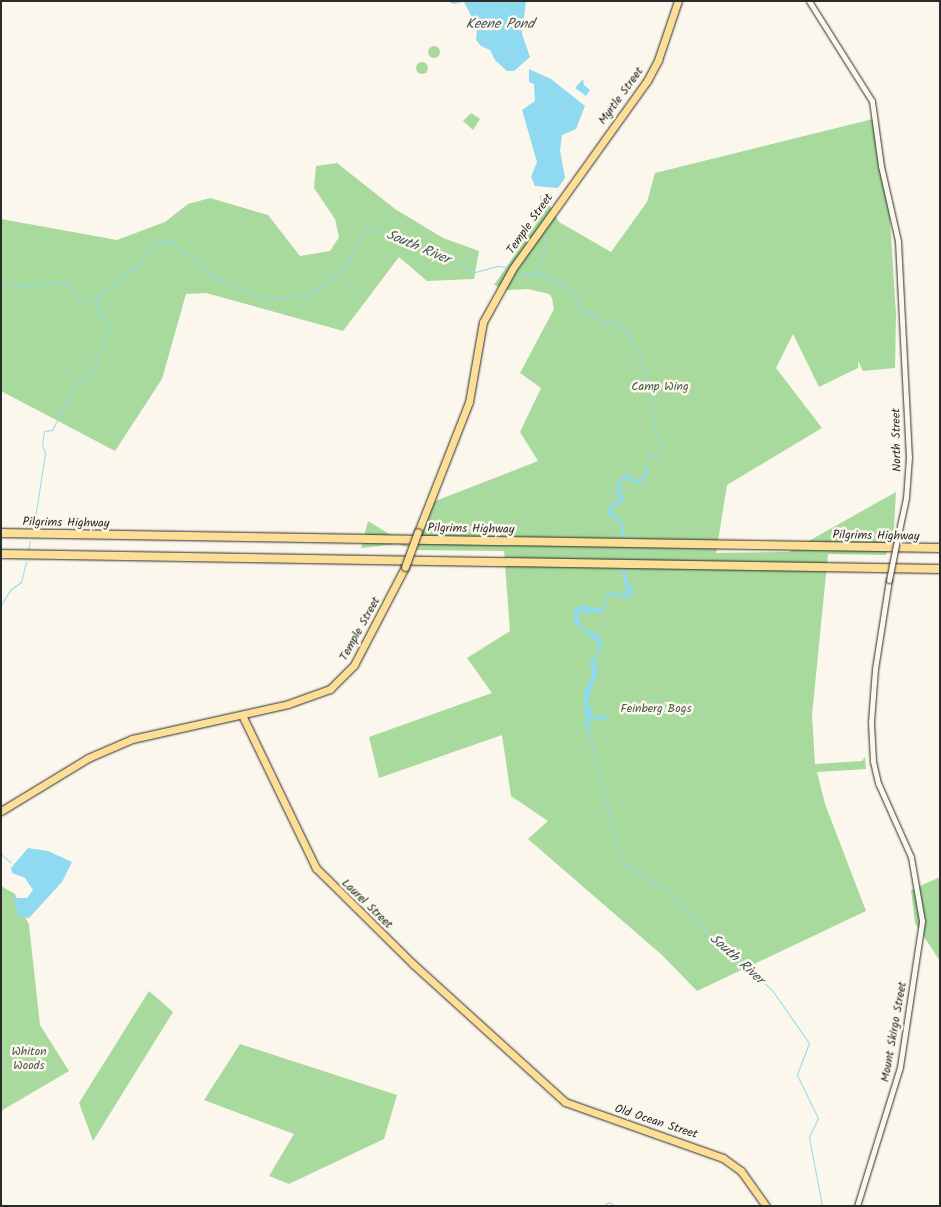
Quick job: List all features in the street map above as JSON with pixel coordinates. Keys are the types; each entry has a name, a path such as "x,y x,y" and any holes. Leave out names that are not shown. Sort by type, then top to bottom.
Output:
{"highway":[{"name":"Pilgrims Highway","path":"1,533 940,548"},
{"path":"1,554 940,569"}],"main road":[{"name":"Myrtle Street","path":"565,194 649,78 678,1"},
{"name":"Temple Street","path":"1,811 81,761 125,742 307,699 340,682 368,640 405,567 469,402 483,322 512,269 565,194"},
{"path":"249,727 254,712"},
{"name":"Laurel Street","path":"242,715 310,857 324,878 530,1070"},
{"name":"Old Ocean Street","path":"530,1070 572,1106 660,1134 728,1160 741,1172 766,1206"}],"street":[{"name":"North Street","path":"810,1 872,101 881,166 898,241 909,462 875,669 872,755 876,778 911,857 918,887"},
{"name":"Mount Skirgo Street","path":"857,1206 902,1058 922,928 918,887"}],"green space":[{"path":"432,46 436,46 440,52 436,58 432,58 428,54 428,50"},
{"path":"420,62 424,62 428,68 424,74 420,74 416,70 416,66"},
{"path":"471,113 480,119 473,130 463,121"},
{"path":"877,118 888,187 896,315 895,368 863,371 858,361 858,368 819,387 793,334 776,368 822,428 727,485 716,553 789,552 896,492 894,527 886,555 828,554 812,715 815,764 862,761 865,757 866,769 817,772 825,804 866,911 697,991 662,955 528,839 548,821 511,796 502,735 379,778 369,737 492,693 467,658 510,631 504,551 418,550 398,544 361,548 368,521 412,548 425,505 538,461 520,432 541,388 520,373 554,309 552,298 549,294 528,289 507,290 494,285 549,205 559,222 611,252 647,202 655,173"},
{"path":"337,163 395,209 443,238 479,251 474,279 427,281 399,257 343,331 206,293 186,294 162,379 115,451 1,391 1,219 117,240 165,222 188,204 210,198 268,215 300,256 330,251 339,237 335,219 314,188 316,166"},
{"path":"940,877 940,961 915,923 911,890"},
{"name":"Whiton Woods","path":"1,886 15,894 29,925 40,1025 69,1071 1,1111"},
{"path":"149,991 173,1012 93,1141 79,1103"},
{"path":"240,1044 397,1095 384,1139 289,1184 269,1176 294,1134 204,1100"}],"water":[{"name":"Keene Pond","path":"448,1 526,1 522,34 530,57 514,71 507,71 495,60 490,50 481,46 476,40 477,28 464,2 453,4"},
{"path":"529,69 551,79 585,106 576,129 562,135 560,150 565,178 558,188 535,186 531,177 537,162 522,110 535,101 534,84 529,82"},
{"path":"583,79 584,85 590,90 586,96 575,88"},
{"path":"647,465 649,473 642,482 634,483 627,478 622,481 620,488 624,501 610,510 623,522 625,539 622,539 621,523 608,514 609,505 619,502 616,488 621,478 627,474 635,480 643,478"},
{"path":"622,571 625,571 632,592 629,598 607,595 604,612 578,613 581,627 597,634 603,644 595,662 597,674 588,700 593,717 609,715 603,721 588,718 590,737 585,726 584,691 592,677 590,661 597,654 598,643 574,623 574,611 582,605 602,609 607,592 627,595"},
{"path":"28,848 48,851 72,862 62,882 29,918 18,916 13,898 27,898 33,890 25,878 12,873 11,868"}],"waterway":[{"path":"540,195 541,221"},
{"name":"South River","path":"1,281 27,287 48,282 68,284 80,301 97,297 141,263 155,240 170,240 215,278 265,299 308,296 342,270 367,227 405,239 475,272 498,266 510,267"},
{"path":"535,274 545,246 544,230"},
{"name":"South River","path":"515,271 545,276 573,292 580,308 602,322 615,322 627,332 640,356 649,389 656,437 663,446 661,456 648,455 647,465"},
{"path":"34,525 45,453 42,445 44,431 52,430 76,383 91,375 110,325 96,311 97,298"},
{"path":"28,550 30,541"},
{"path":"1,605 10,590 21,582 26,562"},
{"name":"South River","path":"629,584 633,591 630,595"},
{"name":"South River","path":"606,593 612,593"},
{"name":"South River","path":"597,634 601,640"},
{"name":"South River","path":"595,663 596,672"},
{"name":"South River","path":"592,683 596,676"},
{"name":"South River","path":"589,718 589,729"},
{"name":"South River","path":"589,732 620,856 628,867 671,892 695,921 772,990 809,1043 797,1075 818,1118 809,1137 822,1206"},
{"path":"1,854 11,863"},
{"name":"South River","path":"603,1206 609,1202 615,1206"}],"park label":[{"name":"Camp Wing","path":"660,387"},
{"name":"Feinberg Bogs","path":"656,709"}]}
